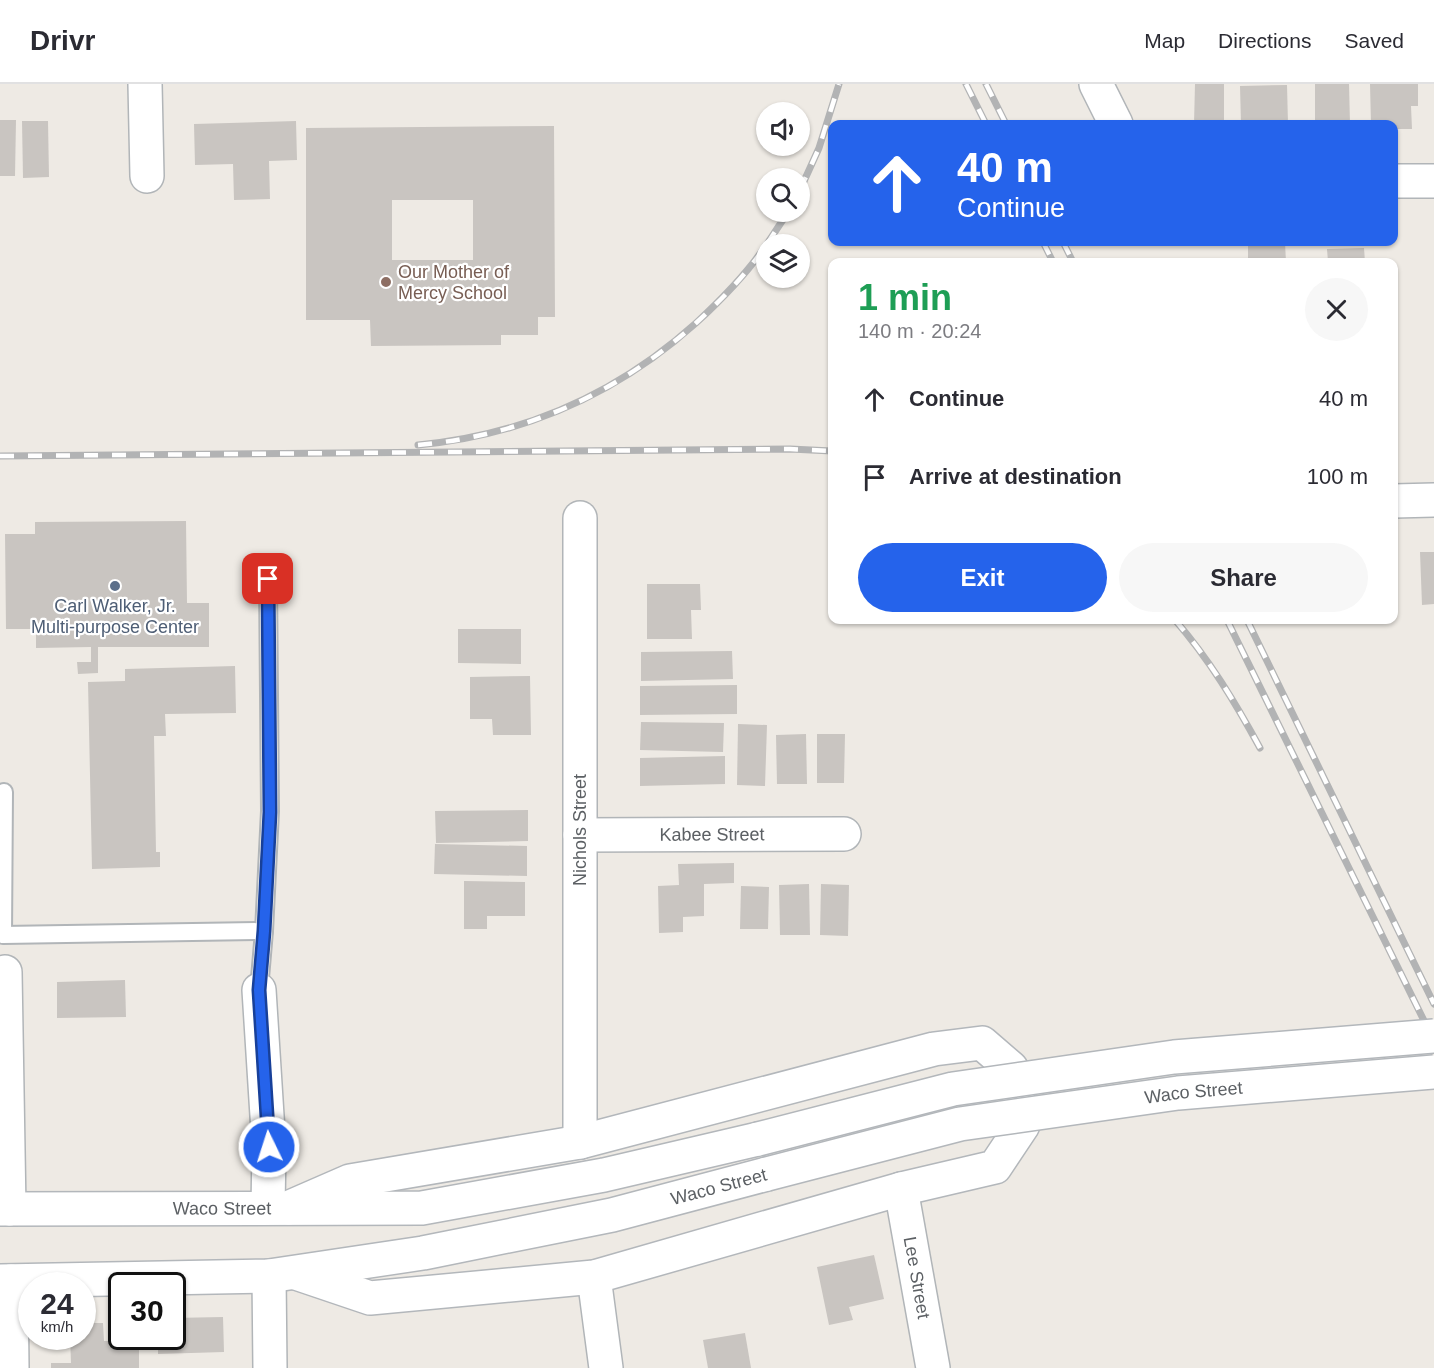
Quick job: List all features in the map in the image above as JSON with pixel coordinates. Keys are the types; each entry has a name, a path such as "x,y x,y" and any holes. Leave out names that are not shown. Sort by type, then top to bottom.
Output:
{"main road":[{"path":"145,84 147,176"},
{"path":"1096,84 1114,120"},
{"path":"1398,181 1434,181"},
{"path":"1398,501 1434,500"},
{"name":"Nichols Street","path":"580,518 580,1142"},
{"name":"Kabee Street","path":"580,835 844,834"},
{"path":"4,1209 5,972"},
{"path":"259,990 269,1147 278,1208 350,1181 580,1142 934,1049 982,1043 1011,1068 1023,1125 995,1167 901,1189 594,1277 370,1298 282,1274 270,1368"},
{"name":"Waco Street","path":"4,1209 422,1208 604,1175 758,1139 952,1089 1174,1057 1434,1036"},
{"name":"Waco Street","path":"5,1281 282,1274 423,1253 612,1215 960,1124 1178,1093 1434,1072"},
{"name":"Lee Street","path":"901,1189 933,1368"},
{"path":"594,1277 606,1368"},
{"path":"5,1281 12,1368"}],"lane":[{"path":"259,990 270,812 268,579"},
{"path":"4,792 3,935 264,931"}],"building":[{"path":"1195,84 1224,84 1224,120 1194,120"},
{"path":"1315,84 1349,84 1350,120 1315,120"},
{"path":"1370,84 1418,84 1418,106 1411,106 1412,129 1398,129 1398,120 1371,120"},
{"path":"1287,85 1288,120 1241,120 1240,86"},
{"path":"0,120 16,120 15,176 0,176"},
{"path":"22,121 48,121 49,177 23,178"},
{"path":"296,121 297,160 269,161 270,199 234,200 233,164 195,165 194,124"},
{"path":"554,126 555,317 538,317 538,335 501,335 501,345 371,346 370,320 306,320 306,128","holes":["392,200 473,200 473,260 392,260"]},
{"path":"1248,246 1285,246 1286,258 1248,258"},
{"path":"1364,248 1365,258 1328,258 1327,249"},
{"path":"186,521 187,603 209,603 209,647 98,647 98,673 78,674 77,662 91,662 91,647 36,648 36,629 6,629 5,534 35,534 35,522"},
{"path":"1420,552 1434,552 1434,604 1422,605"},
{"path":"647,584 700,584 701,610 691,610 692,639 647,639"},
{"path":"458,629 521,629 521,664 458,663"},
{"path":"732,651 733,679 641,681 641,652"},
{"path":"235,666 236,713 165,714 166,736 154,736 156,852 160,852 160,867 92,869 88,682 125,681 125,669"},
{"path":"530,676 531,735 493,735 492,719 470,719 470,677"},
{"path":"737,685 737,714 640,715 640,686"},
{"path":"641,722 724,723 723,752 640,750"},
{"path":"738,724 767,725 765,786 737,785"},
{"path":"806,734 807,784 777,784 776,735"},
{"path":"817,734 845,734 844,783 817,783"},
{"path":"725,756 725,784 640,786 640,758"},
{"path":"528,810 528,841 436,843 435,811"},
{"path":"435,844 527,846 527,876 434,874"},
{"path":"734,863 734,883 704,884 704,916 683,917 683,932 659,933 658,886 679,885 678,864"},
{"path":"464,881 525,882 525,916 487,916 487,929 464,929"},
{"path":"809,884 810,935 780,935 779,885"},
{"path":"821,884 849,885 848,936 820,935"},
{"path":"741,886 769,887 768,929 740,929"},
{"path":"125,980 126,1017 57,1018 57,982"},
{"path":"874,1255 884,1299 849,1307 853,1320 829,1325 817,1267"},
{"path":"223,1317 224,1352 158,1354 158,1350 186,1350 186,1318"},
{"path":"96,1323 103,1323 104,1341 108,1341 108,1350 139,1350 139,1368 51,1368 51,1363 71,1363 71,1350 96,1350"},
{"path":"745,1333 751,1368 708,1368 703,1340"}],"railway":[{"path":"810,168 819,148 839,84"},
{"path":"966,84 984,120"},
{"path":"986,84 1004,120"},
{"path":"774,234 781,222"},
{"path":"1045,246 1051,258"},
{"path":"1065,246 1071,258"},
{"path":"418,445 457,440 532,421 602,390 634,371 696,323 734,286 756,259"},
{"path":"0,456 790,449 828,451"},
{"path":"1178,624 1221,681 1260,748"},
{"path":"1229,624 1434,1041"},
{"path":"1249,624 1434,1004"}],"place":[{"name":"Our Mother of Mercy School","path":"386,282"},
{"name":"Carl Walker, Jr. Multi-purpose Center","path":"115,586"}],"route":[{"path":"268,579 270,812 259,990 269,1147"}]}
